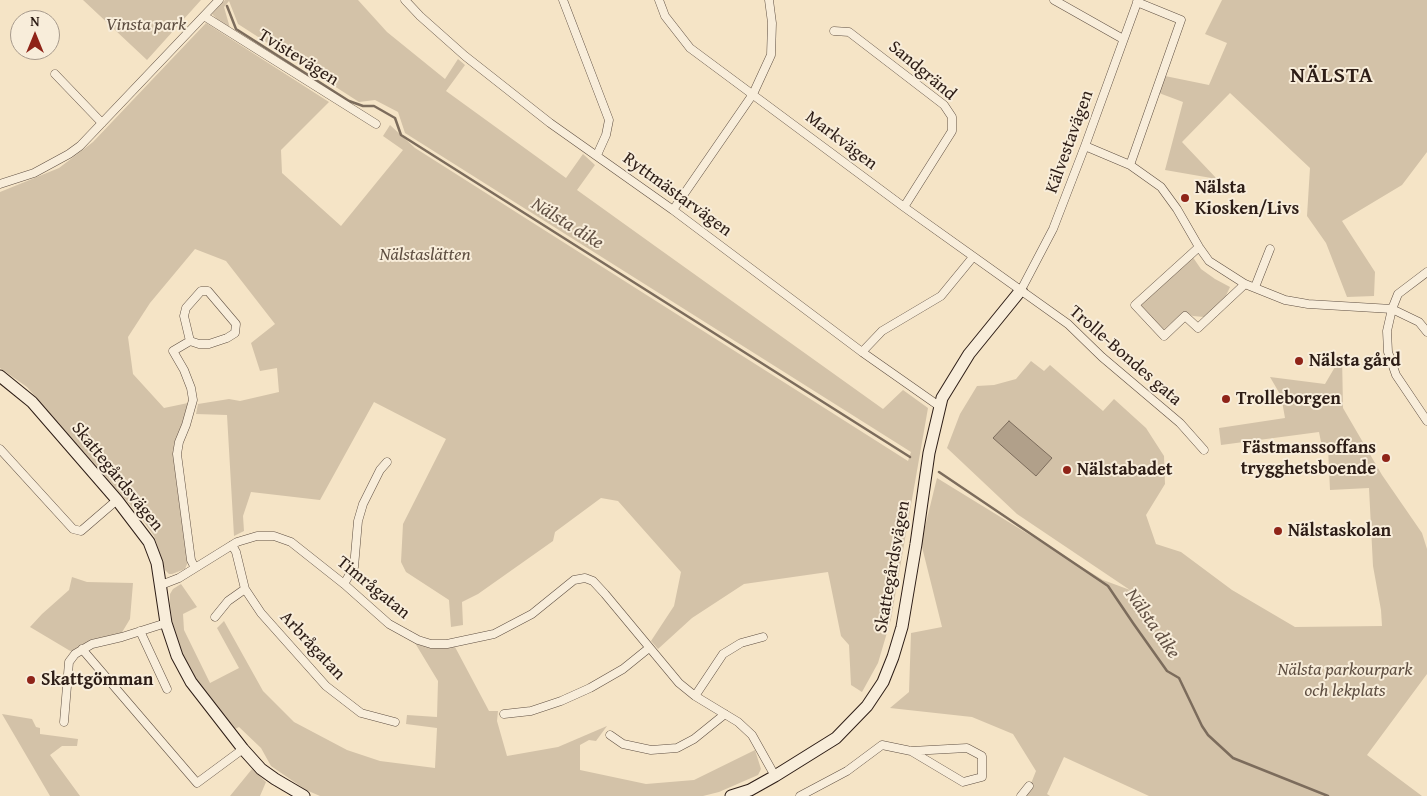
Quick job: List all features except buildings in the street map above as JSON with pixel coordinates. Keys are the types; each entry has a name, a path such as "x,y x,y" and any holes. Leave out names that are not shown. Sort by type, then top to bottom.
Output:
{"street":[{"path":"0,184 34,173 80,146 219,0"},
{"name":"Ryttmästarvägen","path":"405,0 465,56 550,122 673,210 862,352 939,406"},
{"path":"563,0 609,120 606,135 597,155"},
{"name":"Markvägen","path":"659,0 665,16 690,48 904,207 1021,290"},
{"path":"673,210 753,94 771,55 772,23 769,0"},
{"path":"1054,0 1123,39"},
{"path":"1130,165 1181,20 1137,1"},
{"name":"Kälvestavägen","path":"1021,290 1053,229 1137,1"},
{"name":"Tvistevägen","path":"204,16 376,124"},
{"name":"Sandgränd","path":"834,31 849,32 944,105 952,117 952,131 904,207"},
{"path":"55,74 102,123"},
{"path":"1085,146 1130,165 1161,187 1177,209 1199,248 1210,261 1245,284 1285,300 1308,304 1392,309 1419,322 1427,332"},
{"path":"1199,248 1135,305 1164,336 1185,316 1198,328 1245,284"},
{"path":"1255,287 1270,249"},
{"path":"862,352 882,331 941,296 973,257"},
{"path":"1427,272 1398,294 1387,331 1388,352 1396,374 1427,421"},
{"path":"208,290 236,324 235,333 209,344 199,344 190,341 184,316 186,308 201,291 208,290"},
{"name":"Skattegårdsvägen","path":"731,796 752,793 775,776 836,738 867,706 883,682 902,627 929,453 939,406 946,389 969,354 1021,290"},
{"name":"Trolle-Bondes gata","path":"1021,290 1068,324 1102,357 1180,423 1204,450"},
{"path":"190,341 174,351 191,388 193,400 177,454 190,560 195,568"},
{"name":"Skattegårdsvägen","path":"0,376 32,402 117,500 149,542 157,563 166,623 177,656 192,682 243,749 262,769 304,796"},
{"path":"0,449 73,529 81,531 117,500"},
{"path":"344,584 354,567 358,521 363,504 380,470 387,462"},
{"name":"Timrågatan","path":"161,585 179,578 232,545 256,536 274,536 291,542 344,584 389,624 418,640 431,644 447,644 494,634 532,614 574,580 585,578 593,581 605,594 679,683 695,696 738,722 752,735 775,776"},
{"name":"Arbrågatan","path":"232,545 236,552 245,589 262,614 326,686 361,713 395,722"},
{"path":"215,617 228,601 245,589"},
{"path":"64,722 70,662 75,654 92,644 166,623"},
{"path":"140,631 167,689"},
{"path":"695,696 723,654 741,643 763,637"},
{"path":"504,714 531,711 561,701 590,688 623,669 650,648"},
{"path":"82,649 197,783 243,749"},
{"path":"610,736 623,744 651,750 677,748 694,739 725,714"},
{"path":"800,796 847,771 882,745 911,751 967,748 982,756 982,777 963,782 911,751"},
{"path":"1021,796 1029,786"}],"green space":[{"name":"Vinsta park","path":"83,0 201,0 147,60"},
{"name":"Nälstaslätten","path":"225,0 358,0 387,32 445,79 458,59 465,65 446,91 566,178 583,154 595,165 577,190 655,246 883,409 903,390 928,408 891,619 878,663 862,692 851,685 849,645 841,636 828,572 744,584 692,618 658,649 651,641 674,606 681,572 618,501 601,498 555,532 553,541 478,594 462,602 463,625 451,627 449,600 406,572 401,562 403,524 446,439 374,402 320,500 251,492 243,516 244,531 234,536 227,415 196,414 198,404 229,399 240,401 279,392 277,368 260,371 251,343 275,324 226,261 195,249 150,303 128,337 133,374 164,408 188,403 173,452 188,562 185,569 172,574 165,570 154,536 139,515 27,387 0,368 0,192 59,168 93,142 206,23 329,102 281,150 282,173 341,226 403,150 383,136 390,125 415,148 908,461 911,452 405,133 398,112 375,100 359,102 238,24 229,1 224,7 230,28 212,14"},
{"path":"1222,0 1427,0 1427,152 1402,185 1342,221 1375,272 1374,296 1347,297 1326,243 1307,216 1310,168 1230,93 1182,142 1217,179 1165,170 1183,102 1159,93 1165,76 1209,85 1227,43 1205,34"},
{"path":"1192,256 1201,269 1230,287 1224,300 1212,312 1204,317 1193,316 1184,312 1163,330 1139,305"},
{"name":"Nälsta parkourpark och lekplats","path":"1342,355 1343,408 1382,475 1422,533 1427,549 1427,674 1367,755 1422,796 1149,796 1064,757 1047,794 1050,796 1026,796 1036,771 1013,734 972,717 890,708 909,692 911,633 942,627 921,543 937,478 1103,580 1130,590 1017,514 947,448 960,414 977,386 994,385 1016,379 1031,361 1044,371 1050,365 1103,411 1114,399 1146,428 1164,456 1165,484 1146,515 1156,544 1181,552 1232,590 1295,627 1382,626 1373,566 1369,488 1330,490 1328,447 1322,447 1319,432 1221,445 1219,428 1285,418 1282,401 1284,401 1270,377 1325,384"},
{"path":"72,577 87,582 133,583 130,619 121,634 92,642 72,652 30,627 69,590"},
{"path":"181,584 197,607 183,614 184,630 210,683 239,668 217,628 224,621 263,691 294,722 347,750 380,761 435,768 437,728 406,724 407,715 437,717 438,681 415,643 436,648 455,647 489,711 498,711 497,721 507,756 558,747 607,726 596,741 589,740 580,745 580,770 646,784 694,780 755,750 761,769 758,775 719,792 703,796 320,796 306,790 271,766 261,748 239,727 235,729 195,679 174,634 170,594 173,589"},
{"path":"2,714 32,719 36,727 40,728 40,734 78,739 77,746 62,746 50,755 80,796 50,796"},
{"path":"252,769 266,782 260,796 230,796"}],"shaded area":[{"path":"1009,421 1052,458 1036,476 993,438"}],"waterway":[{"name":"Nälsta dike","path":"227,6 236,29 349,101 363,106 374,106 395,118 401,135 910,457"},
{"name":"Nälsta dike","path":"939,472 1108,586 1167,671 1179,678 1208,735 1233,758 1328,796"}],"place":[{"name":"Nälsta Kiosken/Livs","path":"1185,198"},
{"name":"Nälsta gård","path":"1299,361"},
{"name":"Trolleborgen","path":"1226,399"},
{"name":"Fästmanssoffans trygghetsboende","path":"1386,458"},
{"name":"Nälstabadet","path":"1067,470"},
{"name":"Nälstaskolan","path":"1278,531"},
{"name":"Skattgömman","path":"31,680"}],"district":[{"name":"NÄLSTA","path":"1332,76"}]}
